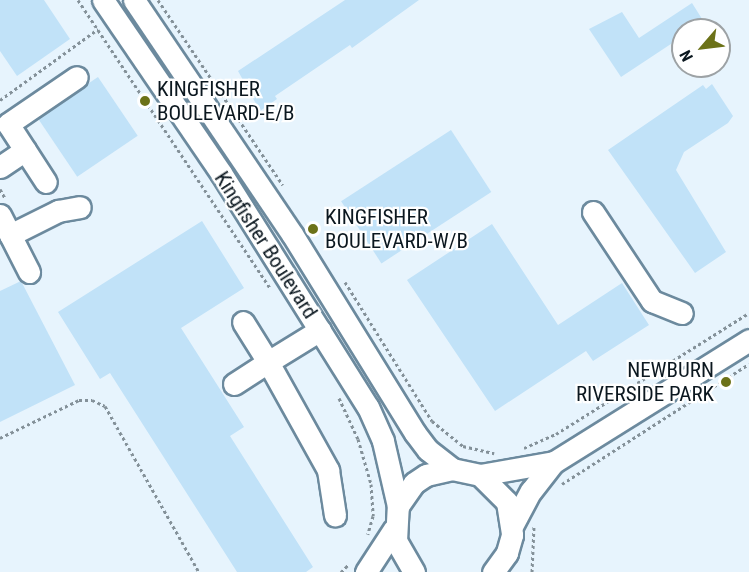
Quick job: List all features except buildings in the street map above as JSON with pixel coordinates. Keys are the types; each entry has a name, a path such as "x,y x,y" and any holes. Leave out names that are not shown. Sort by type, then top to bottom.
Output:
{"street":[{"name":"Kingfisher Boulevard","path":"103,0 221,173 320,330 377,426 393,471 399,506"},
{"name":"Kingfisher Boulevard","path":"134,0 261,187 416,433 428,450 452,469"},
{"path":"46,182 8,124 77,77"},
{"path":"0,167 25,150"},
{"path":"10,235 58,211 80,207"},
{"path":"593,212 652,301 682,313"},
{"path":"0,215 29,272"},
{"path":"243,322 328,470 335,514"},
{"path":"234,384 320,330"},
{"path":"493,572 508,563 512,526 531,491 554,462 749,340"},
{"path":"414,572 400,553 394,529 399,506 405,494 426,475 452,469 480,475 554,462"},
{"path":"480,475 503,497 512,526"},
{"path":"360,566 394,529"}],"path":[{"path":"78,0 272,291"},
{"path":"0,100 98,29"},
{"path":"518,449 556,434 749,314"},
{"path":"556,489 749,364"},
{"path":"338,396 345,408 371,484 373,516 365,544"},
{"path":"417,398 432,421 454,440 479,451 502,452"},
{"path":"0,438 79,400 92,400 105,406 199,572"},
{"path":"532,572 531,543 538,515"},
{"path":"341,572 360,566"}],"place":[{"name":"KINGFISHER BOULEVARD-E/B","path":"145,101"},
{"name":"KINGFISHER BOULEVARD-W/B","path":"313,229"},
{"name":"NEWBURN RIVERSIDE PARK","path":"726,382"}]}
